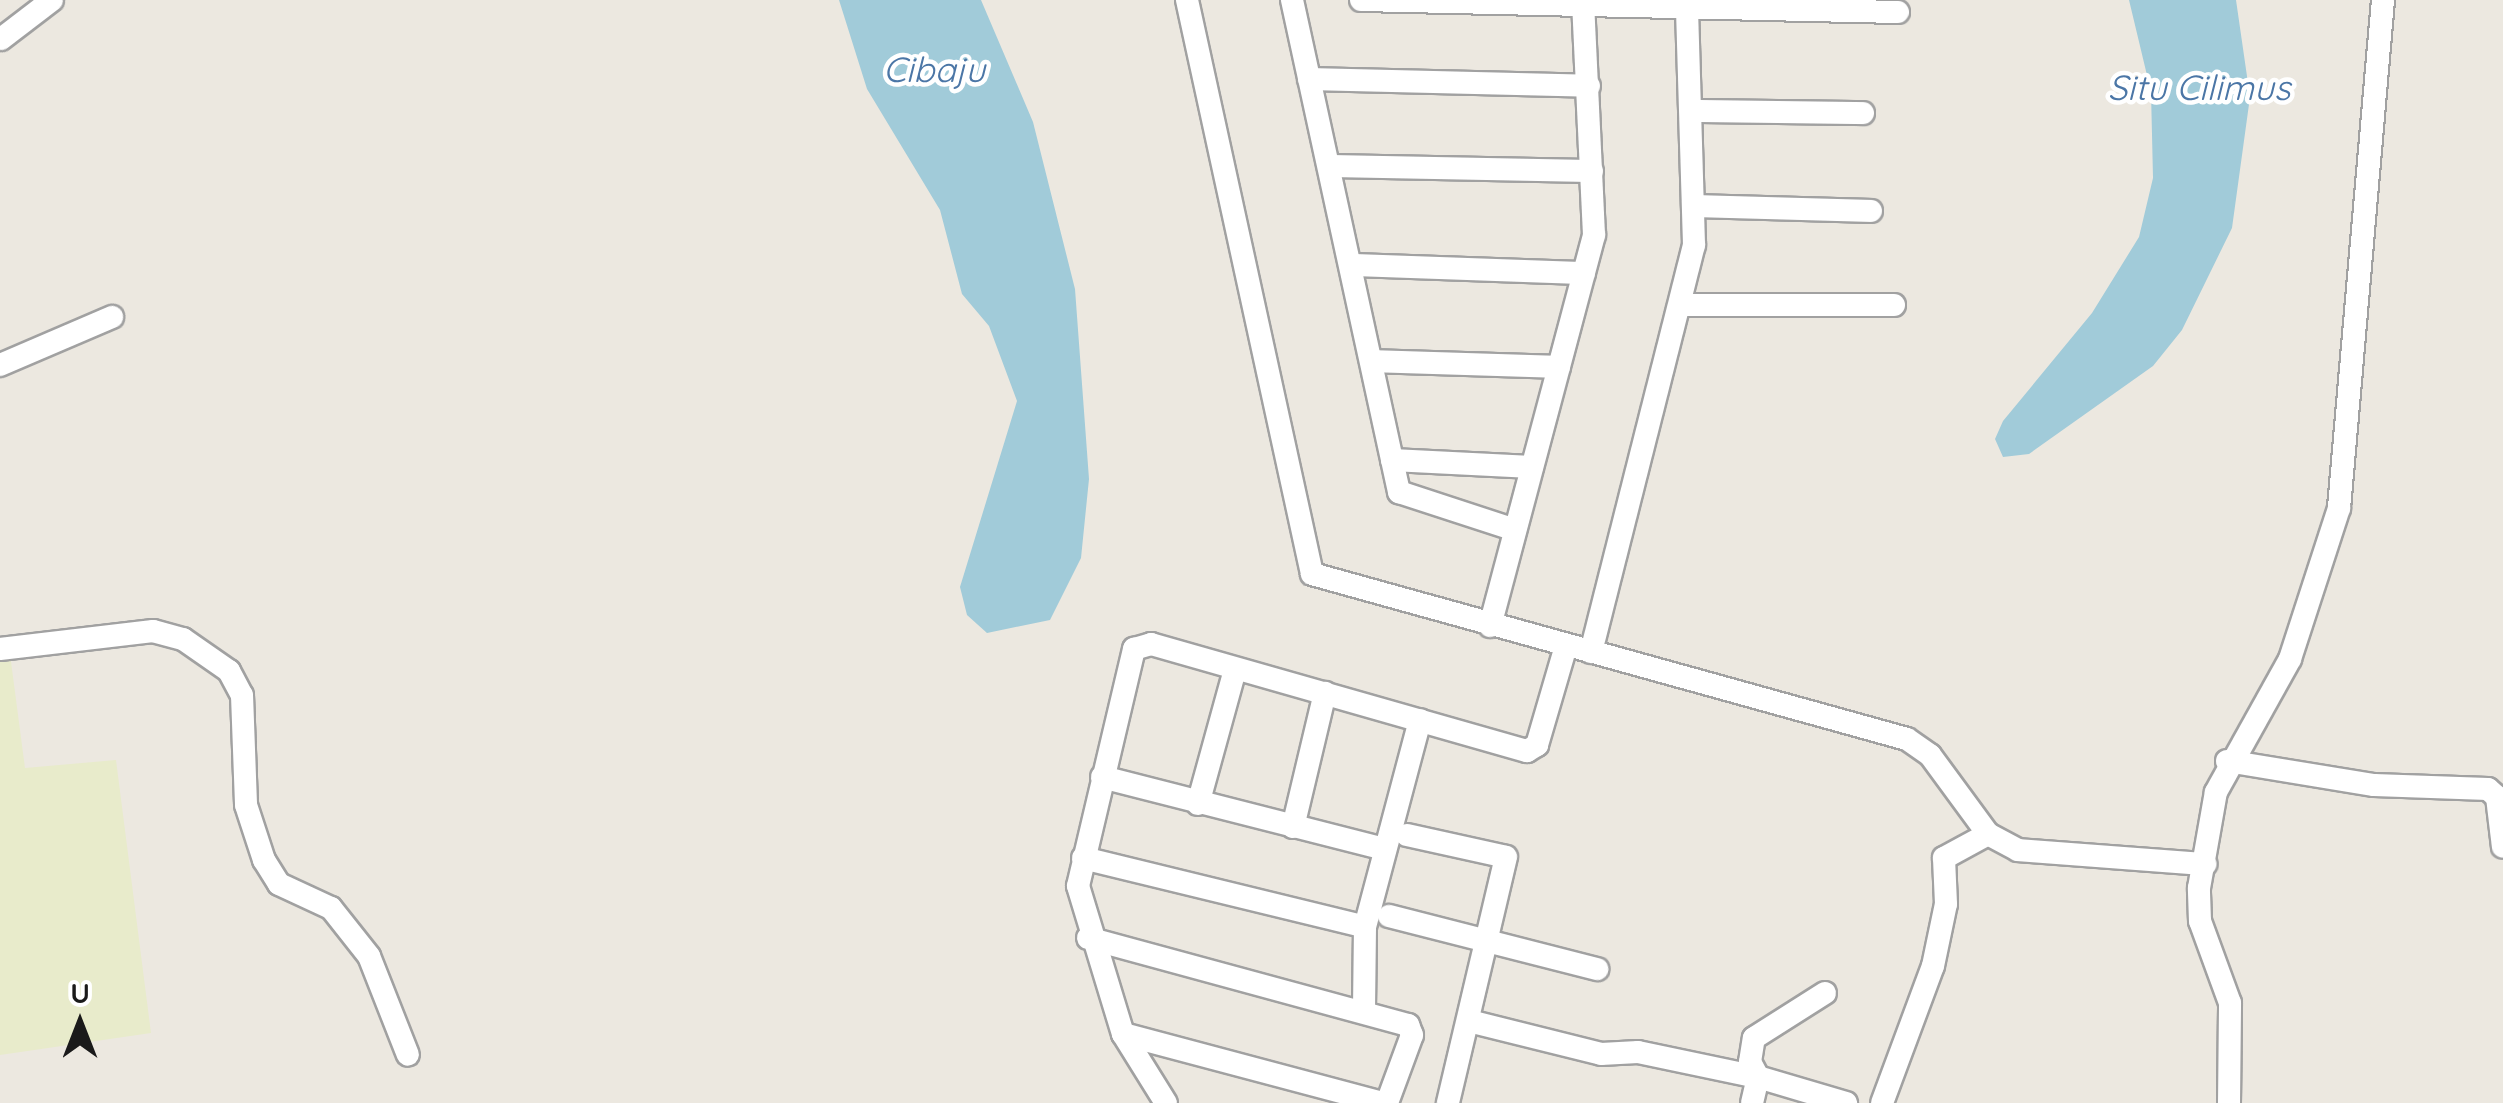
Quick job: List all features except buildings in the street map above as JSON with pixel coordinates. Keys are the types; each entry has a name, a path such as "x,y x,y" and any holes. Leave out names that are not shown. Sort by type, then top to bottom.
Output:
{"street":[{"path":"1,39 52,0"},
{"path":"1186,0 1312,574 1907,739 1930,755 1988,834 2055,858 2205,864"},
{"path":"1292,0 1399,492 1515,530"},
{"path":"1361,0 1898,12"},
{"path":"2229,1103 2230,1004 2200,920 2205,864 2227,761 2290,659 2338,508 2383,0"},
{"path":"1490,626 1594,236 1583,5"},
{"path":"1591,652 1682,305 1696,206 1686,10"},
{"path":"1309,79 1589,86"},
{"path":"1692,110 1862,113"},
{"path":"1329,166 1592,171"},
{"path":"1696,206 1871,210"},
{"path":"1351,265 1584,273"},
{"path":"1682,305 1894,305"},
{"path":"0,365 112,316"},
{"path":"1372,361 1559,367"},
{"path":"1392,460 1532,467"},
{"path":"0,649 152,631 183,638 229,671 242,695 246,805 264,860 278,884 331,908 369,956 408,1055"},
{"path":"1166,1103 1123,1034 1088,938 1078,886 1134,648 1151,644 1527,751 1537,744 1566,646"},
{"path":"1198,804 1236,670"},
{"path":"1293,828 1325,693"},
{"path":"1364,1008 1365,928 1420,720"},
{"path":"2227,761 2374,785 2488,790 2497,797 2503,847"},
{"path":"1102,777 1385,849"},
{"path":"1882,1103 1933,966 1946,904 1944,858 1988,834"},
{"path":"1406,835 1506,857 1454,1102"},
{"path":"1083,858 1365,928"},
{"path":"1389,916 1597,969"},
{"path":"1088,938 1364,1008 1408,1025 1412,1035 1385,1103 1123,1034"},
{"path":"1752,1103 1758,1077 1754,1038 1825,993"},
{"path":"1472,1022 1600,1054 1655,1055 1758,1077 1846,1103"}],"green space":[{"path":"10,654 25,768 116,760 151,1033 0,1055 0,656"}],"water":[{"name":"Cibaju","path":"839,0 981,0 1033,122 1075,289 1089,479 1081,558 1050,620 987,633 967,615 960,587 1017,401 989,326 962,294 940,210 867,89"},
{"name":"Situ Cilimus","path":"2129,0 2236,0 2250,97 2232,228 2182,330 2153,366 2029,454 2003,457 1995,439 2003,421 2092,313 2139,237 2153,178 2151,92"}]}
